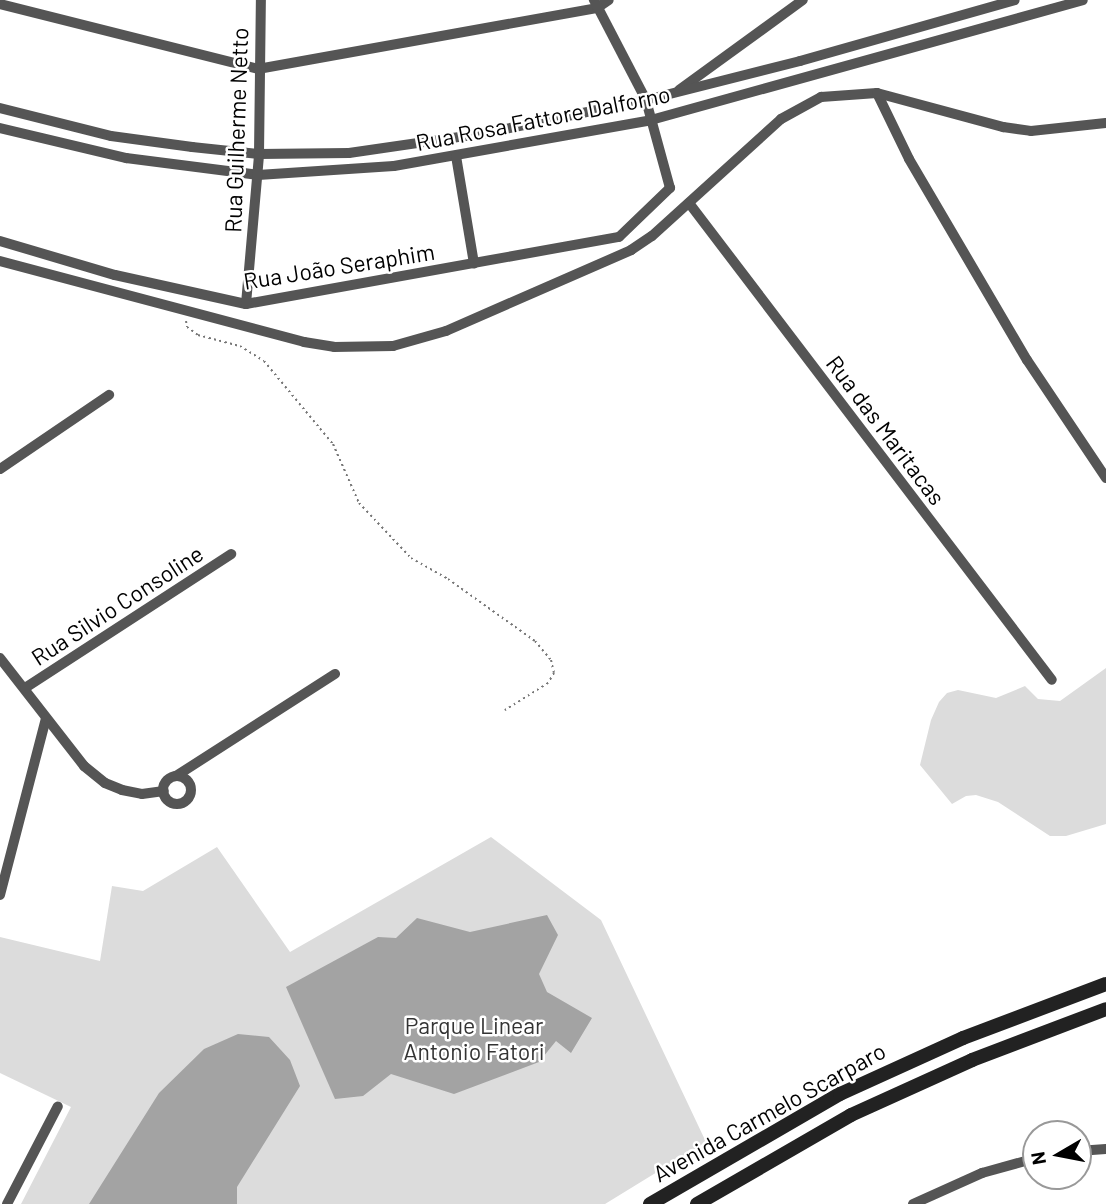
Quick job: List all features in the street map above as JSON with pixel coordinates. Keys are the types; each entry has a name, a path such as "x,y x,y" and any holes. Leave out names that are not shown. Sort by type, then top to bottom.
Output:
{"main road":[{"name":"Avenida Carmelo Scarparo","path":"650,1204 841,1094 963,1038 1106,984"},
{"name":"Avenida Carmelo Scarparo","path":"697,1204 851,1115 972,1060 1106,1009"}],"street":[{"name":"Rua Guilherme Netto","path":"246,304 260,154 258,69 261,0"},
{"path":"0,4 258,69 609,0"},
{"path":"674,93 803,0"},
{"name":"Rua Rosa Fattore Dalforno","path":"0,108 111,136 260,154 349,153 413,144 646,100 800,61 1015,0"},
{"name":"Rua Rosa Fattore Dalforno","path":"0,128 126,158 258,175 394,166 651,120 1083,0"},
{"path":"596,4 646,100 651,120"},
{"path":"800,61 804,77"},
{"path":"0,261 304,342 334,346 393,346 446,331 598,266 652,236 781,119 806,103 845,93 877,93 1003,127 1031,131 1106,123"},
{"path":"877,93 909,159 1027,360 1106,478"},
{"name":"Rua João Seraphim","path":"0,241 115,275 246,304 619,237 670,188 651,120"},
{"path":"456,156 474,263"},
{"name":"Rua das Maritacas","path":"690,203 1052,680"},
{"path":"0,469 109,395"},
{"name":"Rua Silvio Consoline","path":"25,688 231,554"},
{"path":"0,658 84,766 104,783 142,794 164,791"},
{"path":"177,776 185,778 190,785 188,799 175,803 167,799 164,791 169,779 335,674"},
{"path":"0,895 46,719"},
{"path":"7,1204 58,1105"},
{"path":"913,1204 982,1173 1022,1162"}],"path":[{"path":"184,310 187,327 198,335 240,346 264,361 333,444 359,503 411,558 513,622 543,650 551,660 554,673 548,683 505,710"}],"green space":[{"path":"1106,668 1106,824 1066,836 1050,836 998,802 976,795 966,796 952,804 920,765 931,720 939,702 947,693 958,690 996,698 1025,686 1038,699 1060,701"},
{"name":"Parque Linear Antonio Fatori","path":"491,837 601,920 706,1142 605,1204 21,1204 71,1107 0,1073 0,937 100,961 112,886 143,891 217,847 290,952"}],"shaded area":[{"path":"547,915 558,935 539,974 547,992 592,1018 571,1053 556,1041 539,1062 454,1094 391,1074 363,1096 335,1099 286,987 378,937 396,938 417,918 470,932"},
{"path":"238,1034 269,1037 290,1060 300,1086 237,1187 237,1204 89,1204 159,1093 204,1049"}]}
